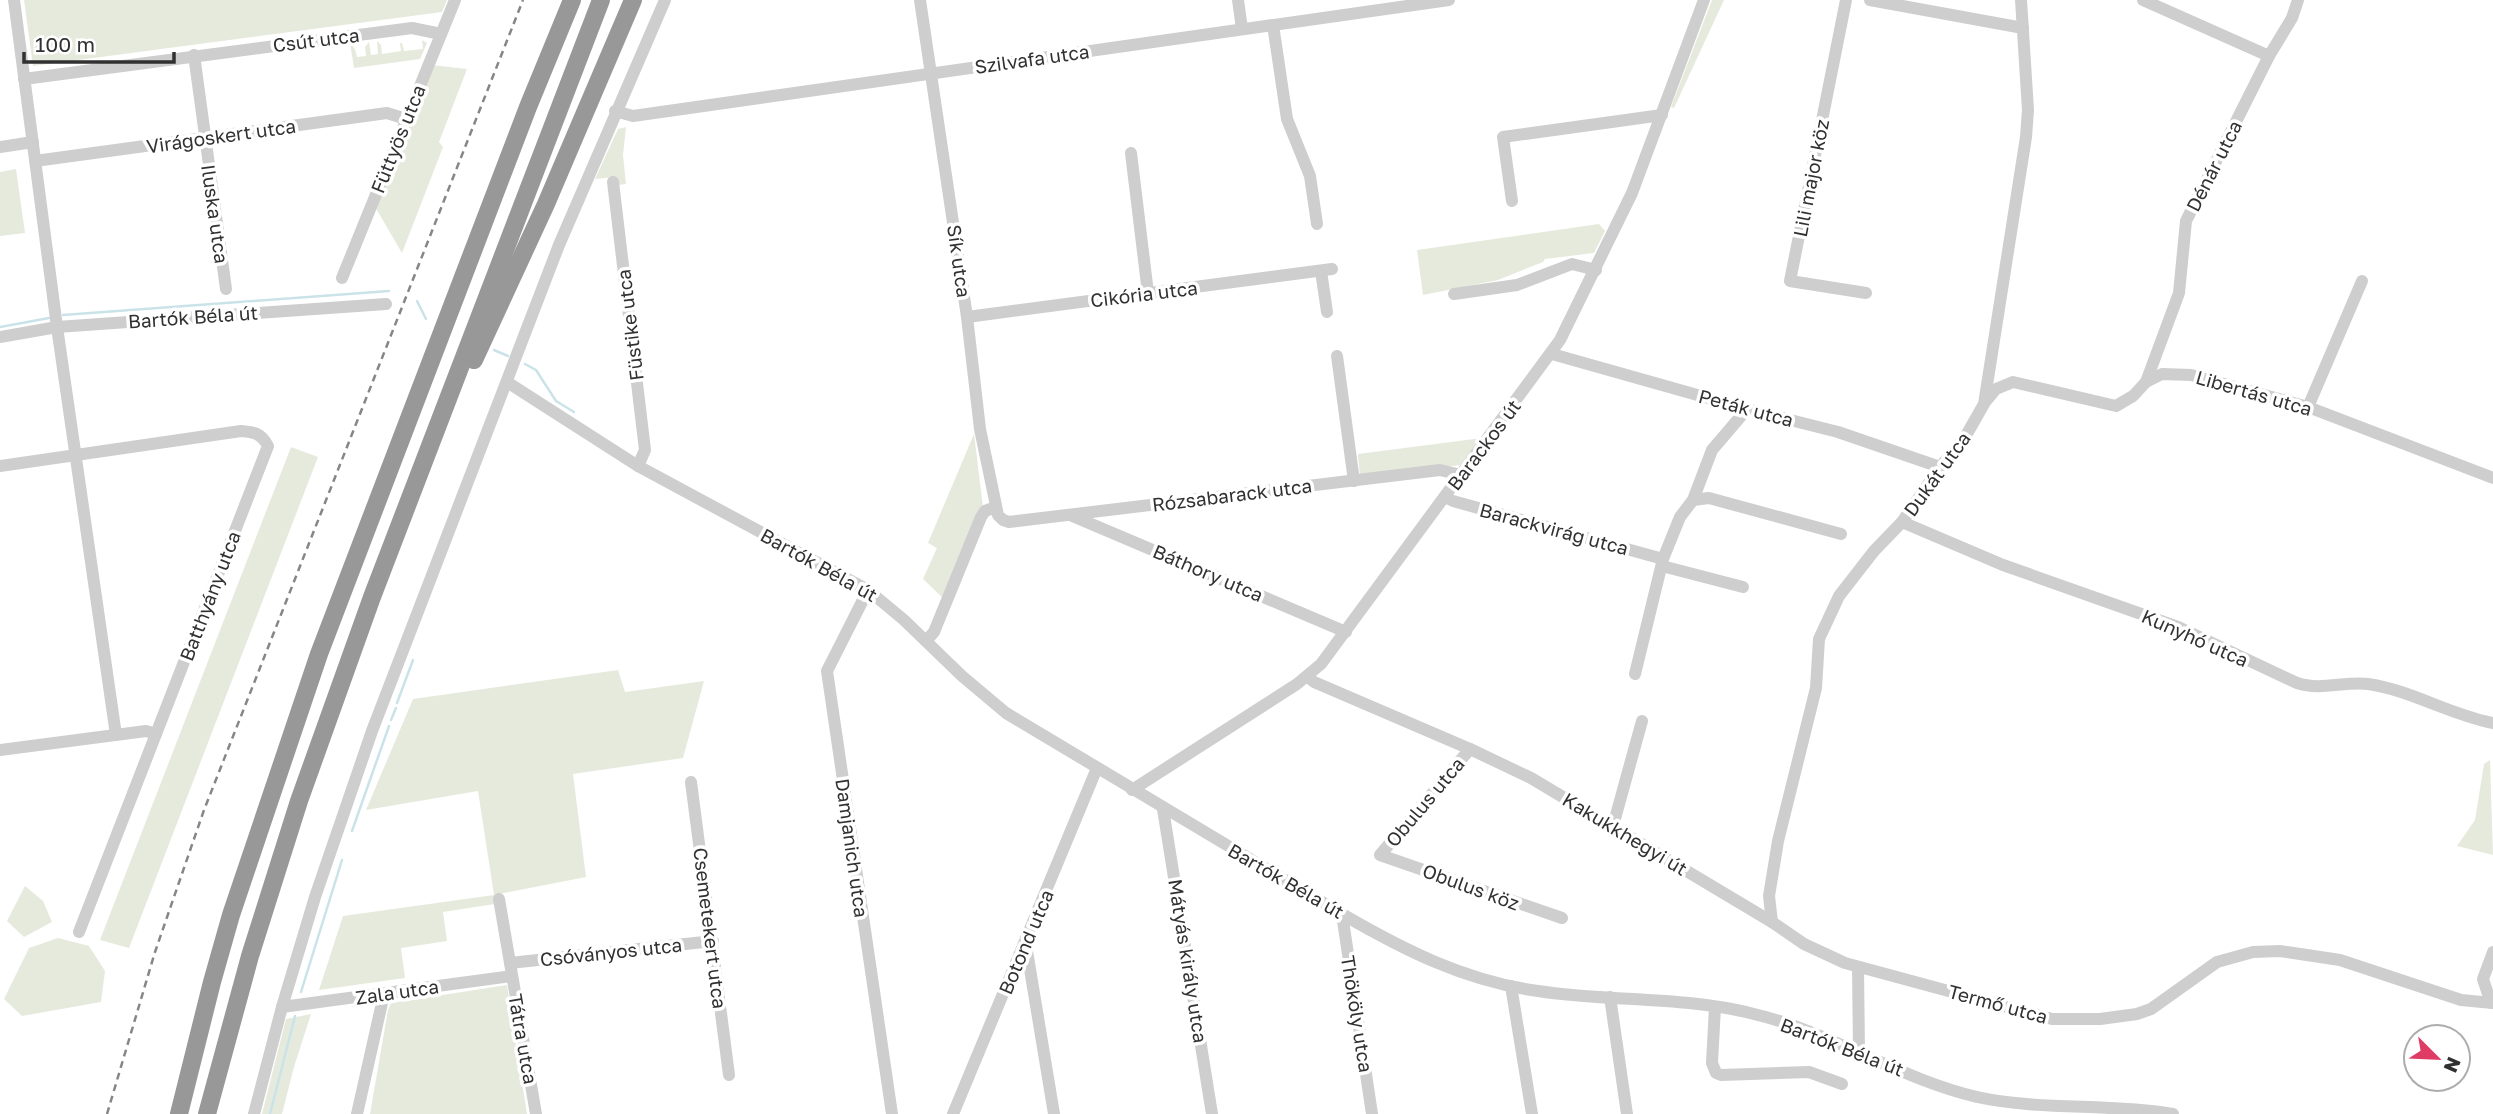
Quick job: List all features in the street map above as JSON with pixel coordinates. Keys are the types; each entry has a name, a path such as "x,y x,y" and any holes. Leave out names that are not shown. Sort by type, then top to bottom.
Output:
{"highway":[{"path":"178,1114 231,915 311,677 523,120 572,0"},
{"path":"207,1114 250,956 299,801 432,440 601,0"},
{"path":"432,440 463,384 541,215 634,0"}],"street":[{"path":"14,0 57,327 116,735"},
{"name":"Füttyös utca","path":"342,278 455,0"},
{"path":"254,1114 282,1007 322,875 372,731 559,245 665,0"},
{"name":"Sík utca","path":"920,0 967,317 980,429 998,515 1003,520"},
{"path":"1238,0 1242,29"},
{"name":"Szilvafa utca","path":"615,111 633,116 1449,0"},
{"name":"Barackos út","path":"1132,790 1308,677 1346,632 1552,354 1632,193 1704,0"},
{"name":"Lili major köz","path":"1846,0 1790,281 1866,293"},
{"path":"1870,0 2023,28"},
{"name":"Dukát utca","path":"1772,922 1769,896 1777,841 1816,688 1819,639 1839,596 1874,551 1902,522 1940,467 1964,439 1984,404 2026,137 2028,110 2021,0"},
{"path":"2143,0 2269,55"},
{"name":"Dénár utca","path":"2146,382 2179,293 2186,221 2269,55 2292,18 2298,0"},
{"path":"1273,25 1287,118 1310,176 1317,224"},
{"name":"Csút utca","path":"24,79 412,28 440,34"},
{"name":"Iluska utca","path":"194,55 226,289"},
{"name":"Virágoskert utca","path":"35,162 387,113 406,118"},
{"path":"1512,201 1503,137 1662,115"},
{"path":"0,147 33,142"},
{"path":"1131,153 1149,293"},
{"name":"Füstike utca","path":"613,182 645,450 638,466"},
{"path":"1454,294 1517,285 1572,264 1596,270"},
{"name":"Cikória utca","path":"967,317 1327,270 1327,312"},
{"path":"2308,407 2362,281"},
{"name":"Bartók Béla út","path":"0,337 57,327 386,304"},
{"name":"Peták utca","path":"1552,354 1838,432 1940,467"},
{"path":"1337,356 1354,481"},
{"name":"Libertás utca","path":"1984,404 1996,389 2013,382 2116,406 2133,396 2146,382 2162,374 2191,375 2308,407 2493,478"},
{"name":"Bartók Béla út","path":"507,382 638,466 868,590 1006,713 1342,914 1434,963 1511,986 1539,991 1715,1007 1755,1014 1931,1082 1975,1096 2034,1105 2173,1114"},
{"path":"1635,674 1663,563 1680,517 1693,500 1712,450 1747,409"},
{"name":"Batthyány utca","path":"75,455 241,432 255,433 264,438 268,446 79,932"},
{"path":"0,466 75,455"},
{"name":"Rózsabarack utca","path":"1003,520 1009,522 1440,470 1461,475"},
{"name":"Barackvirág utca","path":"1445,497 1743,587"},
{"path":"1693,500 1709,498 1841,534"},
{"path":"926,642 934,632 981,517 985,511 996,507"},
{"name":"Báthory utca","path":"1069,515 1346,632"},
{"name":"Kunyhó utca","path":"1902,522 2003,565 2178,627 2297,683 2313,687 2366,684 2382,687 2493,723"},
{"name":"Damjanich utca","path":"868,590 827,671 892,1114"},
{"name":"Kakukkhegyi út","path":"1308,677 1531,778 1821,953 1858,967"},
{"path":"1613,826 1642,721"},
{"path":"0,750 146,731 156,734"},
{"name":"Obulus utca","path":"1380,855 1470,749"},
{"name":"Botond utca","path":"953,1114 1097,768"},
{"name":"Csemetekert utca","path":"691,782 729,1075"},
{"name":"Mátyás király utca","path":"1163,809 1212,1114"},
{"name":"Obulus köz","path":"1380,855 1562,918"},
{"path":"499,899 511,970"},
{"name":"Thököly utca","path":"1342,914 1372,1114"},
{"name":"Csóványos utca","path":"511,970 713,942"},
{"path":"1026,944 1054,1114"},
{"name":"Termő utca","path":"1858,967 2052,1019 2100,1019 2137,1014 2151,1009 2217,962 2253,952 2280,951 2340,960 2461,1000 2492,1003"},
{"path":"2492,1003 2483,979 2493,952"},
{"path":"1858,967 1859,1052"},
{"name":"Zala utca","path":"282,1007 384,994 511,970"},
{"name":"Tátra utca","path":"511,970 536,1114"},
{"path":"1511,986 1532,1114"},
{"path":"357,1114 384,994"},
{"path":"1609,998 1627,1114"},
{"path":"1715,1007 1712,1063 1716,1073 1809,1072 1842,1084"}],"shaded area":[{"path":"24,0 447,0 442,12 33,66"},
{"path":"1712,0 1724,0 1674,108 1671,107"},
{"path":"422,40 427,43 420,59 354,68 350,43 357,57 366,56 365,47 369,42 371,55 378,54 377,41 381,45 382,54 401,51 400,43 404,51 423,49"},
{"path":"432,65 467,69 439,142 443,147 402,253 374,205"},
{"path":"626,127 623,155 626,184 618,185 616,177 595,179 618,129"},
{"path":"16,169 25,233 0,236 0,172"},
{"path":"1599,224 1605,231 1594,253 1545,259 1498,280 1423,295 1417,250"},
{"path":"974,434 983,507 943,598 923,579 937,548 928,543"},
{"path":"1482,438 1461,465 1360,476 1358,454"},
{"path":"291,447 318,457 129,948 100,940"},
{"path":"618,670 625,692 704,681 683,758 573,774 586,877 494,895 478,791 366,810 413,699"},
{"path":"2490,760 2493,855 2457,846 2475,820 2484,764"},
{"path":"25,886 43,901 52,922 24,937 7,921"},
{"path":"494,895 495,904 443,912 447,941 401,948 405,978 319,990 343,916"},
{"path":"58,938 89,946 105,971 101,1002 22,1016 4,999 29,948"},
{"path":"507,985 527,1114 370,1114 391,1003"},
{"path":"311,1014 282,1114 262,1114 286,1019"}],"waterway":[{"path":"63,315 389,291"},
{"path":"417,301 426,319"},
{"path":"0,327 49,318"},
{"path":"494,350 508,356"},
{"path":"525,364 536,370 556,401 574,412"},
{"path":"397,703 413,660"},
{"path":"391,720 396,708"},
{"path":"352,831 389,726"},
{"path":"301,992 342,860"},
{"path":"270,1114 295,1016"}],"railway":[{"path":"107,1114 155,952 204,810 523,0"}]}
